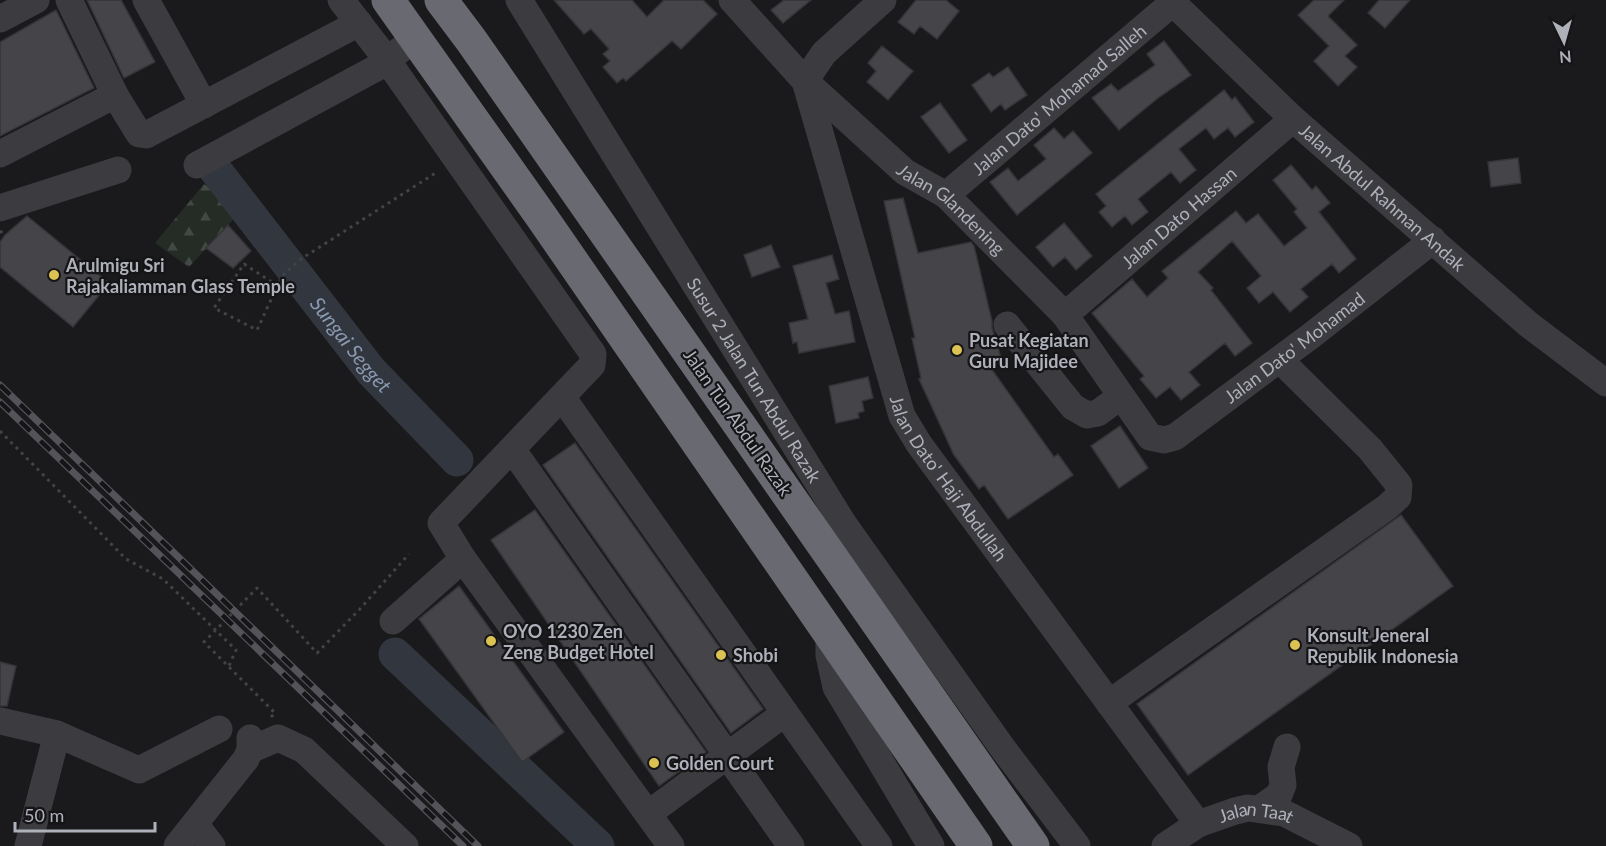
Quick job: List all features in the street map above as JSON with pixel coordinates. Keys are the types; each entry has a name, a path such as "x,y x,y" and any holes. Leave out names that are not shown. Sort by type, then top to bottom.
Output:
{"highway":[{"path":"388,0 548,225 976,846"},
{"name":"Jalan Tun Abdul Razak","path":"441,0 1033,846"},
{"path":"957,738 996,756 1053,846"},
{"path":"954,815 970,846"}],"street":[{"path":"0,19 36,0"},
{"path":"69,0 116,95 139,134 146,135 204,105 348,7 387,60 593,354 592,365 441,523 463,559 671,846"},
{"path":"146,0 204,105"},
{"name":"Susur 2 Jalan Tun Abdul Razak","path":"519,0 843,523 996,756 1077,846"},
{"name":"Jalan Glandening","path":"732,0 805,81 905,172 946,195 1065,315 1150,436"},
{"path":"805,81 824,53 883,0"},
{"name":"Jalan Abdul Rahman Andak","path":"1173,1 1293,119 1528,324 1606,383"},
{"name":"Jalan Dato' Mohamad Salleh","path":"946,195 1173,1"},
{"path":"197,165 380,66 415,38"},
{"name":"Jalan Dato' Haji Abdullah","path":"805,81 902,416 919,444 1198,824"},
{"path":"0,154 116,95"},
{"name":"Jalan Dato Hassan","path":"1065,315 1293,119"},
{"path":"0,208 118,170"},
{"name":"Jalan Dato' Mohamad","path":"1150,436 1164,440 1175,437 1280,360 1433,240"},
{"path":"1528,324 1606,399"},
{"path":"1007,325 1073,407 1087,415 1098,413 1121,396"},
{"path":"1109,703 1388,507 1398,497 1399,485 1370,449 1280,360"},
{"path":"562,397 879,846"},
{"path":"512,449 791,846"},
{"path":"393,621 463,559"},
{"path":"829,633 829,655 836,687 931,846"},
{"path":"648,814 785,713"},
{"path":"0,722 57,734 139,770 219,729"},
{"path":"28,846 57,734"},
{"path":"177,846 246,759 250,744 278,738 304,750 405,846"},
{"path":"1259,808 1280,795 1283,785 1281,767 1287,747"},
{"name":"Jalan Taat","path":"1165,846 1198,824 1235,811 1259,808 1284,813 1305,838 1349,846"},
{"path":"195,824 212,846"}],"path":[{"path":"278,286 244,264 214,308 257,330 278,286 282,276 301,259 441,170"},
{"path":"0,231 5,235"},
{"path":"0,431 126,559 163,579 236,650 228,668"},
{"path":"250,744 275,712 204,642 257,588 317,653 409,554"}],"green space":[{"path":"204,184 242,210 189,267 155,243"}],"building":[{"path":"87,0 121,0 155,62 124,78"},
{"path":"554,0 632,0 647,17 664,0 703,0 717,14 681,49 672,41 626,81 623,78 617,83 603,67 610,61 603,54 609,49 591,29 584,34"},
{"path":"784,0 811,0 783,23 771,10"},
{"path":"916,0 946,0 959,11 937,39 920,26 914,34 898,22"},
{"path":"1314,0 1344,0 1328,16 1357,45 1345,56 1357,67 1338,86 1314,61 1329,46 1298,15"},
{"path":"1379,0 1410,0 1385,28 1368,13"},
{"path":"56,10 94,88 0,136 0,42"},
{"path":"1164,41 1191,75 1119,130 1092,98 1111,84 1118,91 1155,65 1147,54"},
{"path":"882,46 913,71 888,100 867,82 876,71 868,63"},
{"path":"1008,67 1027,95 1005,110 1001,104 991,112 972,85 989,73 993,77"},
{"path":"1224,90 1232,100 1235,97 1254,122 1235,137 1228,128 1214,139 1206,128 1179,149 1196,170 1180,183 1171,172 1138,199 1148,212 1132,225 1125,216 1112,227 1099,212 1106,206 1096,194"},
{"path":"940,103 967,140 949,153 921,117"},
{"path":"1054,128 1064,139 1073,131 1092,153 1017,215 990,182 1008,168 1018,181 1046,159 1034,145"},
{"path":"1518,158 1521,183 1491,187 1488,162"},
{"path":"1291,165 1312,190 1316,186 1330,203 1319,212 1356,259 1339,273 1332,264 1301,289 1308,297 1290,312 1273,292 1259,303 1247,288 1261,276 1232,241 1198,272 1213,288 1211,290 1252,343 1235,356 1225,343 1189,372 1200,385 1181,400 1170,387 1156,398 1140,379 1144,376 1092,313 1132,279 1147,297 1168,278 1162,271 1236,211 1246,223 1258,214 1284,246 1307,228 1294,212 1297,209 1273,180"},
{"name":"Pusat Kegiatan Guru Majidee","path":"903,198 918,253 971,242 974,246 992,328 1002,361 988,364 1054,457 1058,454 1073,475 1008,519 984,485 979,489 954,455 919,379 921,378 912,338 915,338 884,201"},
{"name":"Arulmigu Sri Rajakaliamman Glass Temple","path":"27,216 109,283 73,327 0,267 0,242"},
{"path":"1064,223 1092,256 1076,270 1065,257 1053,267 1036,247"},
{"path":"228,225 251,251 233,268 206,248"},
{"path":"771,245 780,267 752,277 744,255"},
{"path":"832,255 839,279 826,283 835,314 849,311 855,342 799,353 797,342 793,343 789,323 808,319 793,266"},
{"path":"868,377 873,398 862,401 864,411 858,413 859,418 836,423 829,386"},
{"path":"1120,426 1148,468 1119,488 1091,446"},
{"path":"575,443 763,709 731,733 543,465"},
{"path":"535,510 706,752 659,786 491,540"},
{"name":"Konsult Jeneral Republik Indonesia","path":"1401,515 1453,586 1188,775 1137,704"},
{"path":"459,586 564,732 522,762 419,619"},
{"path":"0,662 16,666 7,706 0,706"}],"waterway":[{"name":"Sungai Segget","path":"210,163 371,371 457,460"},
{"name":"Sungai Segget","path":"395,654 598,846"}],"railway":[{"path":"0,385 478,846"},
{"path":"0,402 463,846"}],"place":[{"name":"Arulmigu Sri Rajakaliamman Glass Temple","path":"54,275"},
{"name":"Pusat Kegiatan Guru Majidee","path":"957,350"},
{"name":"OYO 1230 Zen Zeng Budget Hotel","path":"491,641"},
{"name":"Konsult Jeneral Republik Indonesia","path":"1295,645"},
{"name":"Shobi","path":"721,655"},
{"name":"Golden Court","path":"654,763"}]}
